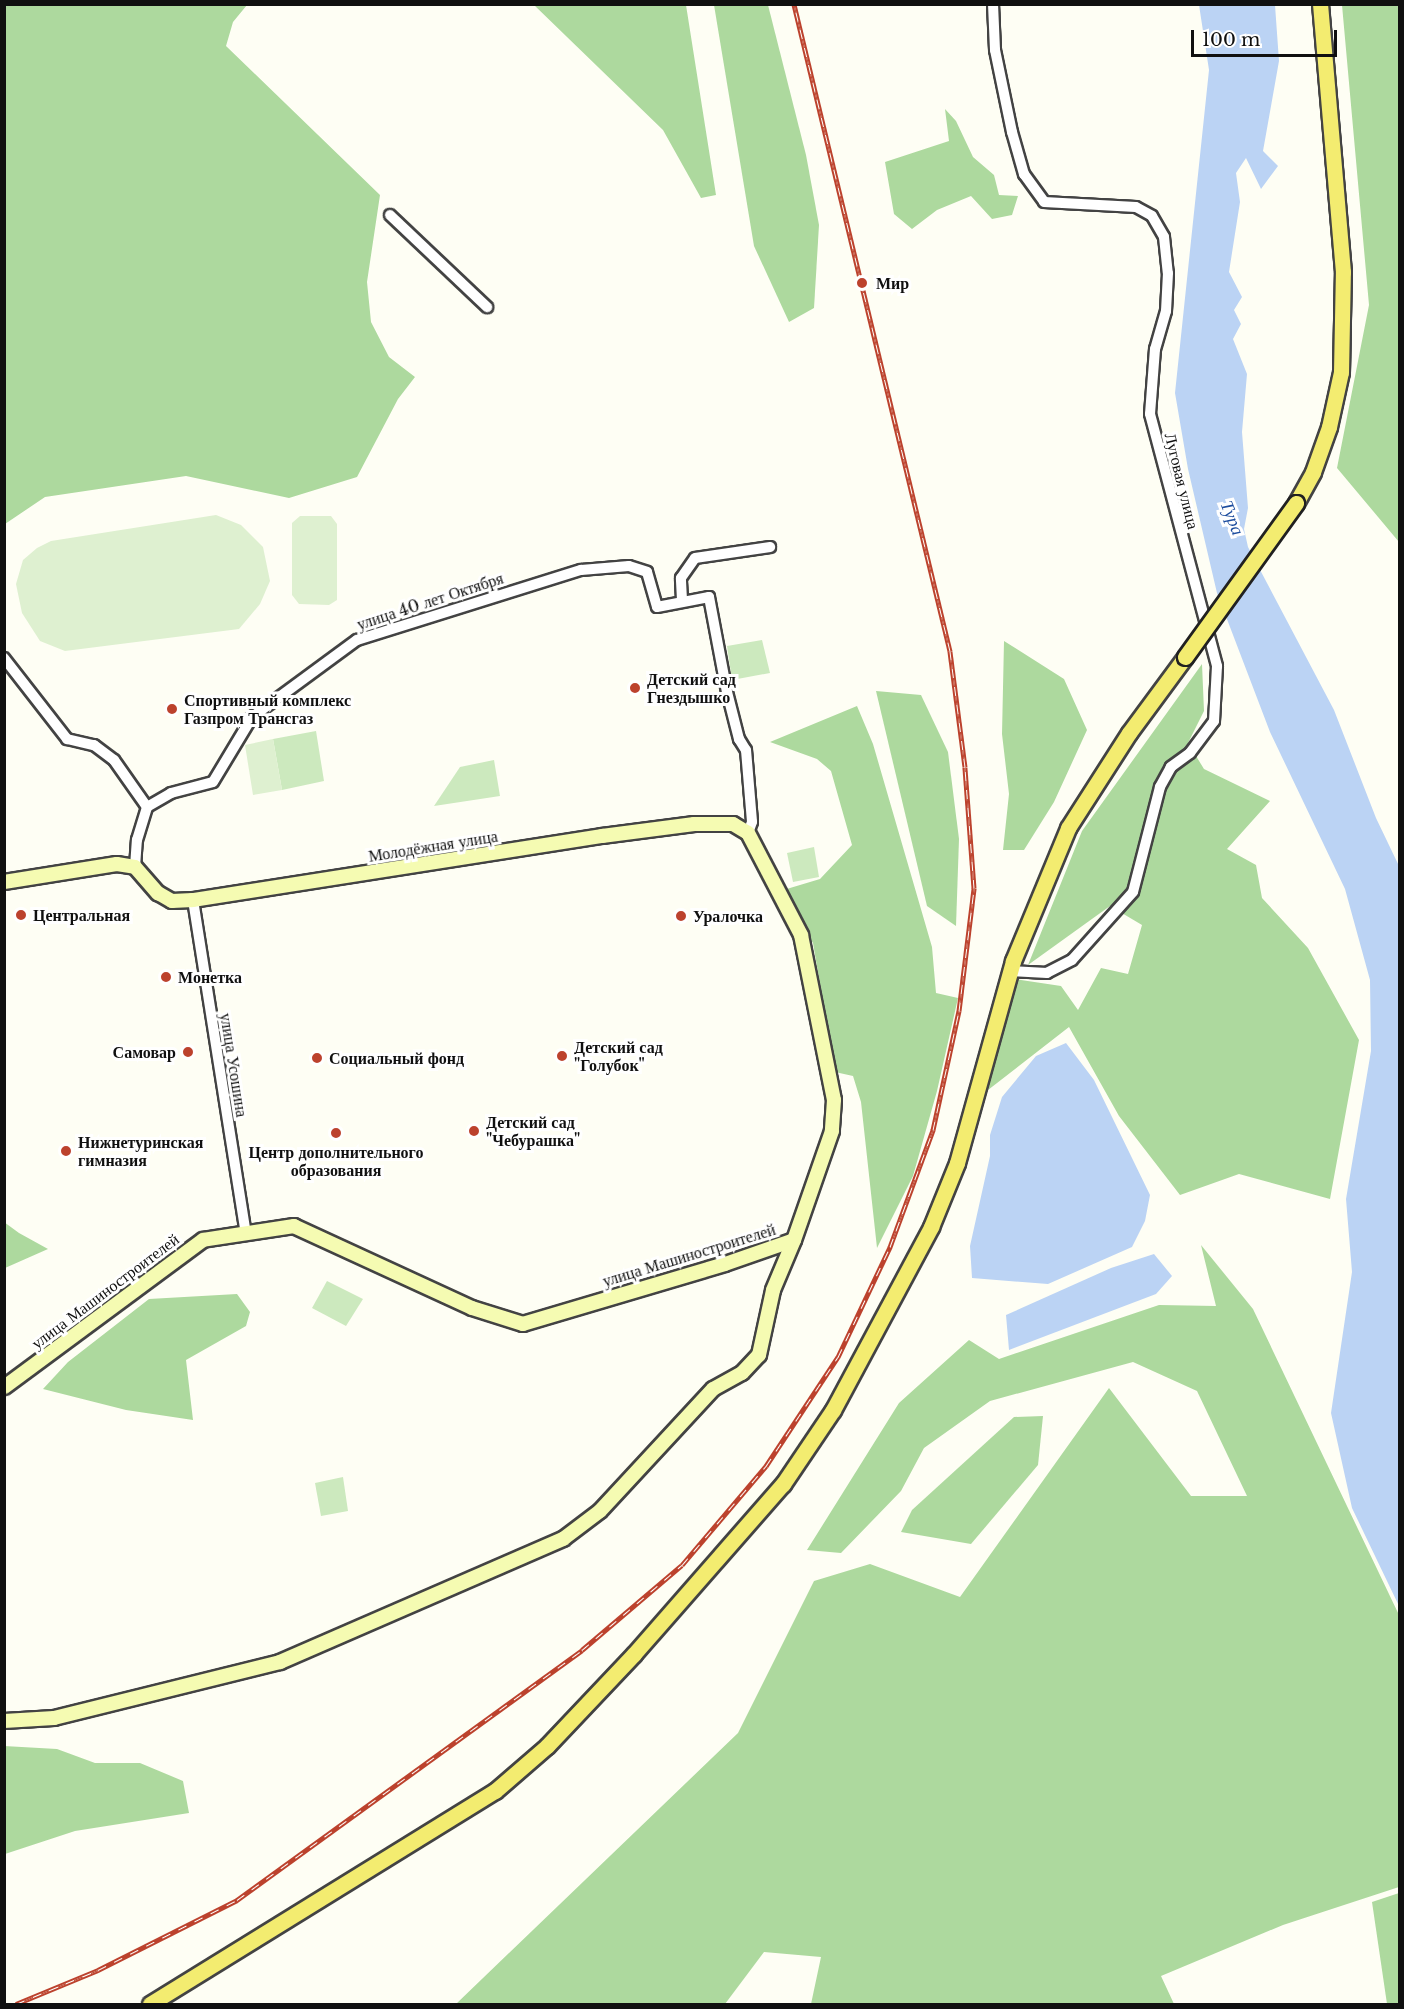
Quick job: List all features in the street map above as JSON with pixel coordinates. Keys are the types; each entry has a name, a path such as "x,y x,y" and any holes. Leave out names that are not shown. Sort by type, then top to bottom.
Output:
{"main road":[{"path":"150,2004 495,1791 547,1746 730,1548 783,1484 833,1410 931,1227 957,1163 1010,971 1028,919 1068,828 1129,733 1296,503 1313,472 1329,427 1341,372 1343,272 1320,4"}],"street":[{"name":"Луговая улица","path":"993,4 995,50 1012,132 1024,174 1044,202 1136,207 1152,216 1164,237 1168,273 1166,311 1155,348 1150,414 1217,666 1214,721 1190,753 1172,767 1160,787 1133,892 1072,960 1047,973 1010,971"},
{"path":"390,215 487,307"},
{"path":"748,833 752,822 746,750 739,739 727,692 709,597 682,600 681,578 694,558 770,547"},
{"name":"улица 40 лет Октября","path":"147,807 171,793 213,782 252,717 357,640 581,570 629,566 646,573 657,607 682,600"},
{"path":"4,658 10,677 67,739 94,746 114,760 147,807 137,840 135,867 117,864 4,882"},
{"name":"Молодёжная улица","path":"135,867 158,893 172,901 193,900 694,824 733,824 748,833"},
{"name":"улица Машиностроителей","path":"4,1387 184,1251 203,1240 294,1226 472,1308 523,1324 794,1240 832,1131 834,1100 801,935 748,833"},
{"name":"улица Усошина","path":"193,900 246,1234"},
{"path":"4,1721 54,1718 280,1662 564,1539 600,1511 713,1389 742,1373 759,1355 768,1329 773,1290 794,1240"}],"green space":[{"path":"5,4 247,5 233,22 226,46 380,195 367,282 371,322 389,357 415,377 398,399 357,477 289,498 186,476 45,497 5,524"},
{"path":"534,5 686,5 716,195 701,198 663,130"},
{"path":"714,5 768,5 806,155 819,225 814,308 789,322 754,246"},
{"path":"1342,5 1399,5 1399,542 1337,468 1369,305"},
{"path":"945,109 956,121 973,157 994,175 999,195 1018,196 1012,215 992,219 971,196 937,210 912,229 894,214 885,162 949,141"},
{"path":"216,515 241,525 263,547 270,581 260,604 239,629 65,651 40,641 22,613 16,584 23,560 37,548 51,541"},
{"path":"300,516 331,516 337,524 337,600 329,605 299,604 292,595 292,523"},
{"path":"762,640 770,673 732,680 727,646"},
{"path":"1004,641 1064,679 1087,730 1054,802 1024,850 1003,850 1009,794 1002,734"},
{"path":"1202,664 1204,711 1188,743 1204,769 1270,801 1227,849 1256,865 1262,898 1308,948 1359,1040 1330,1199 1239,1174 1180,1195 1119,1116 1069,1027 988,1090 1015,979 1061,986 1078,1010 1101,968 1128,974 1142,925 1110,906 1028,965 1082,831"},
{"path":"876,691 921,695 948,752 959,839 956,926 927,906"},
{"path":"857,706 873,744 932,947 936,993 958,998 937,1091 913,1176 877,1248 861,1102 853,1076 835,1072 813,943 780,891 820,879 852,845 831,771 817,759 770,742"},
{"path":"316,731 324,781 282,790 273,739"},
{"path":"273,739 282,790 253,795 245,745"},
{"path":"494,760 500,796 434,806 460,767"},
{"path":"814,847 819,877 793,882 787,853"},
{"path":"4,1222 19,1233 48,1249 5,1268"},
{"path":"1201,1245 1253,1309 1399,1615 1399,1887 1283,1925 1161,1976 1174,2004 811,2004 821,1957 764,1952 725,2004 456,2004 738,1733 814,1581 870,1564 960,1597 1109,1388 1191,1496 1247,1496 1197,1391 1133,1362 990,1401 924,1448 901,1491 841,1553 807,1550 899,1403 969,1340 999,1359 1159,1305 1216,1306"},
{"path":"327,1281 363,1299 346,1326 312,1308"},
{"path":"237,1294 250,1312 246,1326 186,1360 193,1420 126,1410 43,1389 68,1362 149,1299"},
{"path":"1043,1416 1038,1465 971,1544 901,1532 912,1510 1014,1417"},
{"path":"343,1477 348,1511 321,1516 315,1483"},
{"path":"4,1746 57,1749 95,1763 140,1763 183,1781 189,1813 75,1831 5,1854"},
{"path":"1399,1893 1399,2004 1387,2004 1372,1902"}],"water":[{"name":"Тура","path":"1199,5 1275,5 1279,61 1263,151 1278,166 1261,189 1246,158 1236,173 1240,202 1229,272 1242,297 1234,310 1241,324 1233,339 1247,374 1242,432 1248,508 1244,529 1248,547 1334,710 1376,818 1399,866 1399,1606 1352,1508 1331,1413 1352,1272 1346,1199 1371,1051 1370,980 1345,889 1270,732 1217,593 1188,469 1175,393 1209,70"},
{"path":"1066,1043 1094,1080 1150,1195 1145,1221 1132,1247 1048,1284 972,1278 970,1246 990,1156 990,1135 1002,1097 1036,1056"},
{"path":"1154,1254 1172,1276 1156,1294 1009,1350 1006,1315 1111,1268"}],"railway":[{"path":"16,2004 98,1970 237,1900 582,1650 682,1565 766,1466 838,1357 890,1247 933,1130 959,1011 974,888 965,767 950,651 794,4"}],"place":[{"name":"Мир","path":"862,283"},
{"name":"Детский сад Гнездышко","path":"635,688"},
{"name":"Спортивный комплекс Газпром Трансгаз","path":"172,709"},
{"name":"Центральная","path":"21,915"},
{"name":"Уралочка","path":"681,916"},
{"name":"Монетка","path":"166,977"},
{"name":"Самовар","path":"188,1052"},
{"name":"Детский сад \"Голубок\"","path":"562,1056"},
{"name":"Социальный фонд","path":"317,1058"},
{"name":"Детский сад \"Чебурашка\"","path":"474,1131"},
{"name":"Центр дополнительного образования","path":"336,1133"},
{"name":"Нижнетуринская гимназия","path":"66,1151"}]}
